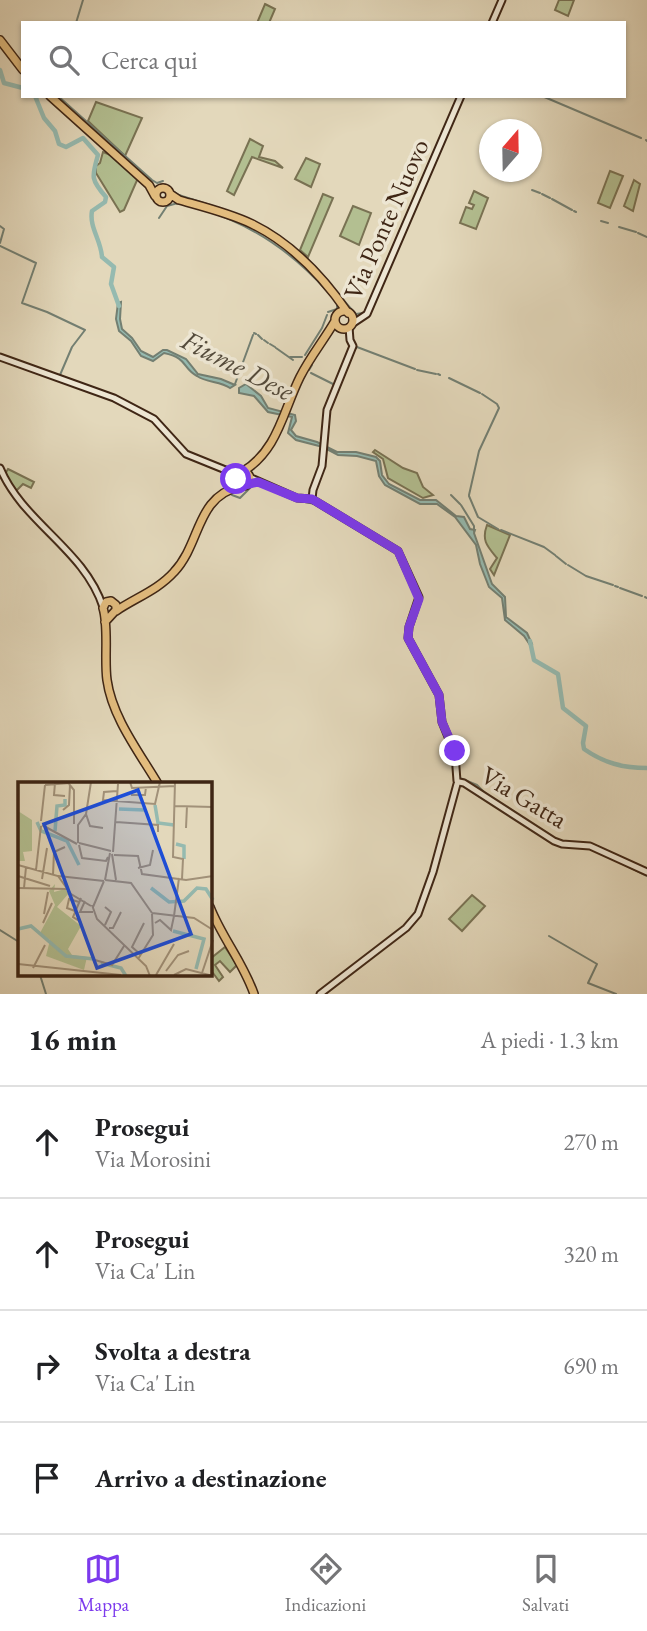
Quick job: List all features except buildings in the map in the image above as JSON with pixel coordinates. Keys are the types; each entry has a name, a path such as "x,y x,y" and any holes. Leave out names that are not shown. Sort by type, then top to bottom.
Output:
{"main road":[{"path":"0,40 21,67"},
{"path":"52,98 157,192 160,202 169,197 228,214 270,234 299,257 340,300 344,321 324,337 301,376 271,445 242,478 218,495 207,509 189,550 175,571 153,590 125,604 109,608 105,622 107,679 111,698 157,782"},
{"path":"157,192 166,189 169,197"},
{"path":"212,911 222,936 245,970 254,994"}],"street":[{"path":"493,21 502,0"},
{"name":"Via Ponte Nuovo","path":"312,499 322,466 327,410 353,346 344,321 367,314 460,98"},
{"path":"0,357 105,394 144,413 159,423 186,454 297,498 312,499 388,544 399,554 419,599 408,638 439,695 442,722 455,754 458,782 418,914 406,928 320,994"},
{"path":"0,468 19,502 86,570 109,608"},
{"name":"Via Gatta","path":"458,782 464,783 554,841 590,846 647,872"}],"green space":[{"path":"559,0 574,0 568,16 555,10"},
{"path":"265,4 275,9 270,21 258,21"},
{"path":"96,102 142,118 125,156 88,121"},
{"path":"250,139 263,146 259,157 275,161 283,168 252,157 234,195 227,191"},
{"path":"103,152 113,156 138,178 124,210 120,212 96,173 96,166 100,163"},
{"path":"306,158 320,164 311,187 295,179"},
{"path":"610,171 623,176 610,208 598,203"},
{"path":"634,180 640,184 633,211 624,206"},
{"path":"474,191 488,198 476,229 460,223 466,207 472,209 474,205 469,203"},
{"path":"323,194 333,198 308,257 300,250"},
{"path":"353,206 371,213 359,245 340,236"},
{"path":"375,450 403,468 417,473 423,487 433,495 423,498 388,478 383,459 373,452"},
{"path":"8,469 34,482 31,488 23,484 15,492 5,474"},
{"path":"487,525 510,535 494,575 490,569 497,558 485,540"},
{"path":"472,895 485,906 462,931 449,919"},
{"path":"225,947 237,965 230,972 220,961 215,965 223,977 219,981 212,972 212,957"}],"water":[{"path":"121,302 122,329 141,351 153,357 167,350 186,359 198,374 235,385 230,388 201,378 172,355 164,353 153,361 141,356 131,341 119,331 116,319 118,303"},
{"path":"246,384 261,396 268,408 295,415 296,421 291,430 296,436 337,452 356,452 376,457 380,461 382,475 389,484 420,500 436,500 456,516 464,517 470,529 475,530 492,584 505,597 506,617 527,633 532,644 505,620 502,598 489,587 476,545 455,517 437,504 420,504 385,485 379,476 376,461 338,455 323,447 296,440 288,433 292,417 268,412 254,396 239,393 239,388"}],"waterway":[{"path":"77,21 83,0"},
{"name":"Fiume Dese","path":"0,70 4,83 21,87"},
{"name":"Fiume Dese","path":"36,98 44,118 55,131 59,144 66,147 83,138 98,155 94,177 106,197 105,202 92,211 92,223 102,257 114,267 111,284 119,306"},
{"path":"60,98 152,180 157,183 163,181"},
{"path":"547,98 641,138"},
{"path":"532,190 540,193"},
{"path":"173,191 268,229 319,271 356,314 363,313"},
{"path":"542,194 550,198"},
{"path":"552,199 572,210"},
{"path":"159,218 167,206 178,203"},
{"path":"204,210 239,223 271,241 326,290"},
{"path":"601,221 608,223"},
{"path":"0,226 4,229 0,243"},
{"path":"619,227 636,232"},
{"path":"638,233 647,237"},
{"path":"0,246 36,263 22,303 85,330 72,347 60,375"},
{"path":"328,312 337,309 337,303"},
{"path":"305,355 327,315"},
{"path":"235,384 253,335"},
{"path":"258,335 262,339"},
{"path":"264,340 268,343"},
{"path":"270,344 275,347"},
{"path":"355,349 357,347 415,369"},
{"path":"276,348 293,360"},
{"path":"290,357 302,357"},
{"path":"309,370 312,365"},
{"path":"417,370 436,374"},
{"path":"311,373 335,385"},
{"path":"449,378 480,393"},
{"path":"469,495 479,451 499,408 482,394"},
{"path":"168,438 176,447"},
{"path":"224,473 227,484"},
{"path":"232,495 240,498 252,486 259,485 291,498"},
{"path":"451,495 460,504"},
{"path":"469,496 478,517 498,529"},
{"path":"300,501 315,504"},
{"path":"461,505 474,526 474,531"},
{"path":"336,517 377,541"},
{"path":"501,530 544,547 555,555"},
{"path":"556,556 566,564"},
{"path":"568,565 586,576 613,585"},
{"path":"620,588 642,596"},
{"path":"407,641 414,655"},
{"name":"Fiume Dese","path":"530,641 534,660 558,674 563,708 586,726 584,749 614,764 647,768"},
{"path":"439,714 443,732"},
{"path":"460,778 477,785 487,795"},
{"path":"621,863 647,876"},
{"path":"0,930 18,941"},
{"path":"549,936 597,964 588,983 616,994"},
{"path":"40,976 46,994"}],"route":[{"path":"236,479 241,486 258,482 281,493 312,499 398,551 419,599 408,638 439,695 442,722 455,751"}]}
